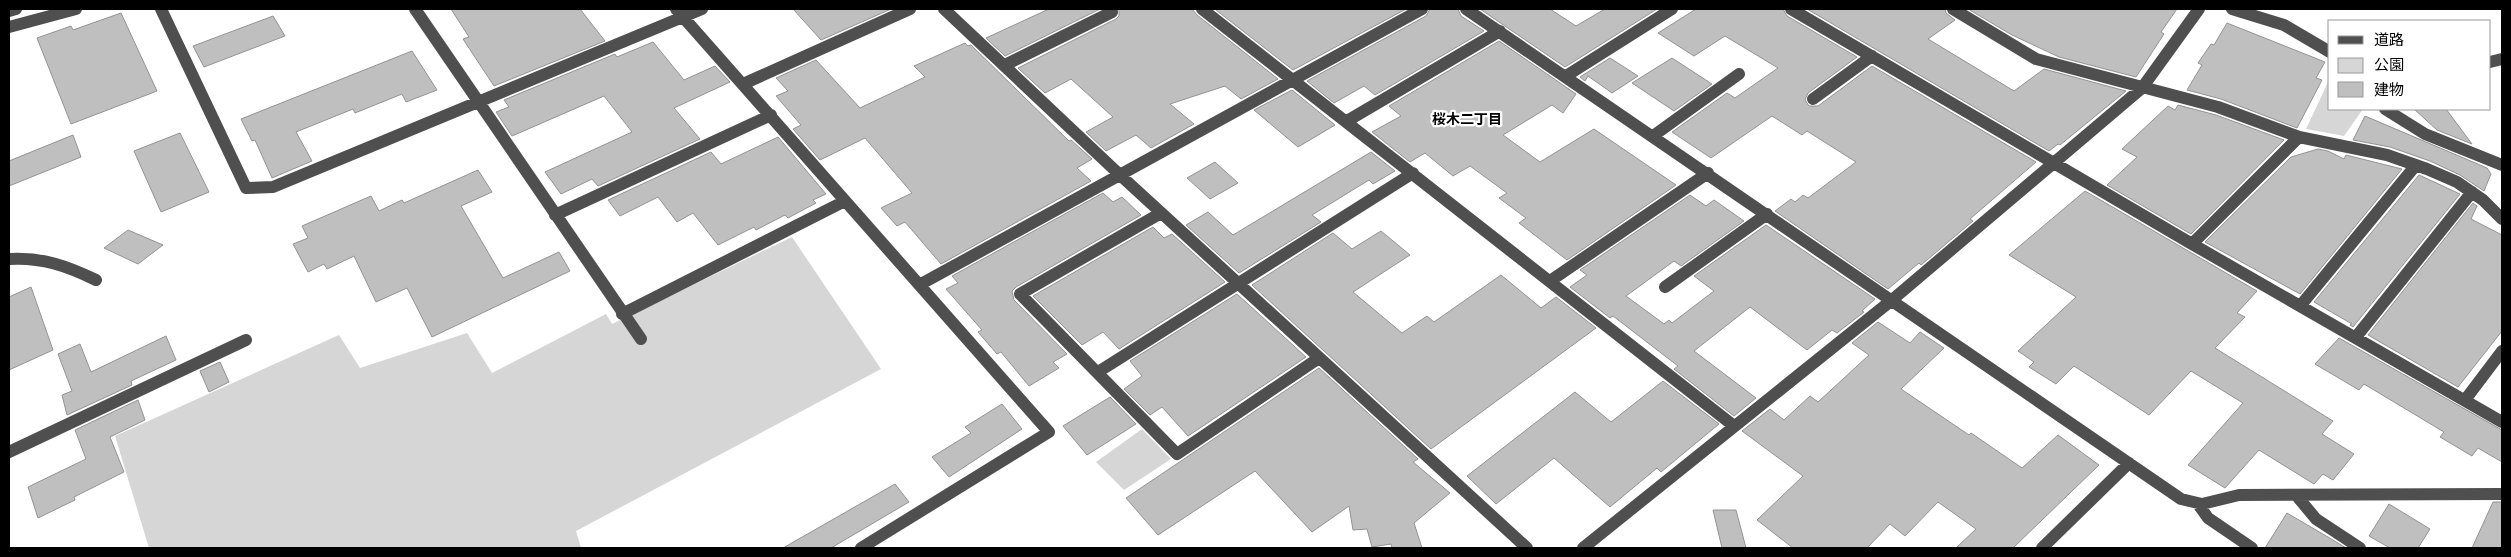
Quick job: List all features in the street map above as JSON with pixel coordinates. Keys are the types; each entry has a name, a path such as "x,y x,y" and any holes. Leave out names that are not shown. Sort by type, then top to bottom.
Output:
{"street":[{"path":"9,11 16,9"},
{"path":"9,27 76,9"},
{"path":"161,9 246,188 273,187 679,13 702,9"},
{"path":"415,9 554,215 641,339"},
{"path":"743,84 910,9"},
{"path":"944,9 1161,213 1527,548"},
{"path":"1202,9 1293,78 1734,426"},
{"path":"921,284 1293,78 1422,9"},
{"path":"1466,9 1708,173 2181,499 2198,504 2239,495 2502,494"},
{"path":"1566,76 1672,9"},
{"path":"1791,9 2192,244 2502,422"},
{"path":"1953,9 2036,59 2224,108 2299,137 2387,155 2416,165 2457,182 2472,192 2502,219"},
{"path":"1583,548 1892,300 2056,163 2142,88 2199,9"},
{"path":"2232,9 2270,20 2313,39 2328,50"},
{"path":"1005,65 1112,12"},
{"path":"679,13 771,114 845,201 921,284 1049,432 861,548"},
{"path":"1347,121 1500,31"},
{"path":"1812,99 1872,56"},
{"path":"1654,136 1738,74"},
{"path":"2387,110 2425,134 2502,165"},
{"path":"554,215 771,114"},
{"path":"2192,244 2299,137"},
{"path":"2301,305 2416,165"},
{"path":"1098,372 1413,173"},
{"path":"1550,281 1708,173"},
{"path":"2356,337 2472,192"},
{"path":"622,314 845,201"},
{"path":"1161,213 1020,294 1177,454 1319,358"},
{"path":"1665,287 1766,214"},
{"path":"9,259 45,259 56,261 96,280"},
{"path":"9,452 246,340"},
{"path":"2464,400 2502,351"},
{"path":"2042,548 2129,463"},
{"path":"2296,494 2302,506 2313,518 2360,548"},
{"path":"2198,504 2208,518 2252,548"}],"green space":[{"path":"2328,82 2328,110 2362,110 2344,136 2306,129"},
{"path":"792,237 881,369 576,531 581,548 149,548 115,436 339,335 360,368 467,333 492,373 606,314 612,324"},
{"path":"1142,429 1171,459 1124,490 1096,462"}],"building":[{"path":"451,9 580,9 605,41 494,86 463,39 469,37"},
{"path":"793,9 891,9 821,40"},
{"path":"1049,9 1100,9 1005,56 986,38"},
{"path":"1119,9 1192,9 1278,79 1241,99 1225,86 1170,104 1194,124 1151,148 1136,135 1106,151 1086,132 1113,117 1071,79 1045,93 1018,68 1116,19 1119,16"},
{"path":"1406,9 1293,70 1216,10"},
{"path":"1430,9 1458,9 1461,16 1484,31 1375,95 1364,86 1334,103 1307,81 1426,16"},
{"path":"1480,9 1550,9 1576,26 1605,9 1657,9 1565,67"},
{"path":"1696,9 1783,9 1787,16 1857,57 1808,93 1805,100 1809,106 1818,106 1872,66 2036,162 1970,219 1973,221 1921,265 1919,263 1888,289 1775,211 1791,199 1795,202 1803,195 1808,198 1856,162 1807,131 1802,135 1772,116 1711,158 1672,132 1727,93 1735,98 1778,68 1725,36 1694,56 1658,33"},
{"path":"1807,9 1945,9 1946,13 1955,20 1928,39 2014,91 2044,69 2126,91 2060,145 2058,144 2049,151"},
{"path":"1968,9 2177,9 2161,32 2164,34 2136,77 2059,57 2012,35"},
{"path":"121,13 157,91 71,124 37,38 71,26 73,30"},
{"path":"273,16 285,36 204,67 193,46"},
{"path":"2227,23 2325,62 2316,78 2322,80 2297,128 2221,99 2187,90 2202,65 2198,63 2211,44 2214,45"},
{"path":"1499,41 1576,94 1563,113 1552,105 1503,135 1540,162 1594,129 1676,185 1567,260 1519,223 1526,218 1499,198 1507,193 1470,166 1453,176 1425,153 1410,162 1372,132 1401,116 1389,106"},
{"path":"653,42 684,80 715,66 730,82 674,108 700,139 598,186 592,179 561,194 545,172 632,132 604,96 512,136 496,112 509,107 504,100 615,54 617,57"},
{"path":"965,43 968,46 971,45 1069,141 1071,140 1092,159 1077,168 1091,181 941,264 905,222 897,226 881,208 912,193 865,138 820,160 793,129 801,125 776,96 788,91 776,78 816,60 860,108 925,77 914,66"},
{"path":"412,51 437,90 406,102 402,94 355,113 353,109 296,132 312,161 272,178 255,140 252,141 241,119"},
{"path":"1610,58 1638,76 1612,93 1588,76 1585,81 1580,77"},
{"path":"1672,58 1712,84 1674,111 1632,83"},
{"path":"1292,90 1335,125 1298,147 1254,110"},
{"path":"2178,105 2216,115 2284,140 2191,234 2107,185 2137,157 2122,149 2168,106 2175,110"},
{"path":"2415,110 2447,110 2472,144 2437,130"},
{"path":"2365,116 2487,168 2491,174 2484,191 2460,175 2430,161 2390,147 2353,140"},
{"path":"180,133 209,192 161,212 134,151"},
{"path":"73,135 81,157 9,186 9,161"},
{"path":"778,137 826,194 813,200 816,203 788,218 785,215 756,230 754,227 718,245 693,213 677,222 658,197 620,216 608,200 711,152 721,164"},
{"path":"2318,149 2328,151 2344,159 2346,155 2402,169 2300,294 2205,242 2291,157"},
{"path":"1371,152 1395,171 1373,184 1369,180 1312,215 1321,222 1239,273 1186,225 1208,212 1233,235"},
{"path":"1215,162 1238,183 1210,199 1187,178"},
{"path":"478,170 492,192 461,206 503,278 559,252 570,271 432,337 407,288 376,302 354,256 327,269 324,264 308,272 293,244 308,238 302,226 371,196 379,211 402,200 404,203"},
{"path":"2419,175 2460,194 2353,327 2350,325 2352,324 2314,302"},
{"path":"2085,191 2257,291 2237,313 2245,317 2215,348 2333,421 2322,434 2354,454 2333,480 2323,474 2314,484 2259,450 2225,488 2188,465 2243,403 2191,371 2149,415 2074,366 2056,384 2029,367 2034,362 2018,351 2076,297 2009,255"},
{"path":"1103,193 1113,202 1122,197 1141,215 1012,291 1014,300 1067,354 1053,362 1059,368 1029,386 1001,352 997,354 978,332 982,330 946,289 958,283 952,276"},
{"path":"1690,195 1706,206 1714,200 1744,221 1681,266 1674,261 1626,296 1664,324 1669,320 1672,323 1714,291 1694,276 1766,225 1875,299 1862,311 1864,312 1837,333 1832,330 1807,350 1750,307 1694,351 1756,398 1734,416 1674,369 1678,366 1613,316 1610,318 1570,287 1587,275 1580,270"},
{"path":"2473,203 2477,206 2471,219 2502,235 2502,331 2458,387 2368,335"},
{"path":"1153,227 1164,238 1172,234 1225,282 1119,349 1103,332 1082,345 1033,296"},
{"path":"128,230 163,245 138,264 104,248"},
{"path":"1381,231 1410,255 1353,292 1402,333 1427,316 1434,322 1501,275 1541,308 1556,297 1596,328 1431,449 1252,285 1333,233 1352,249"},
{"path":"31,287 53,350 9,370 9,297"},
{"path":"1237,294 1306,357 1188,436 1162,407 1150,415 1124,389 1142,376 1130,361"},
{"path":"1878,322 1910,343 1920,332 1944,348 1901,389 1969,435 1971,433 2022,468 2058,435 2099,465 2013,548 1956,548 1976,529 1938,502 1905,536 1890,524 1867,548 1793,548 1757,520 1803,476 1742,431 1770,409 1784,420 1810,396 1818,402 1869,355 1852,343"},
{"path":"166,336 176,360 131,381 132,385 67,415 62,395 72,391 58,354 80,344 91,372"},
{"path":"2339,338 2502,430 2502,462 2478,448 2472,456 2440,437 2444,432 2364,384 2359,390 2315,364"},
{"path":"220,362 229,382 209,392 200,371"},
{"path":"1319,368 1418,459 1413,462 1450,493 1414,523 1422,548 1392,548 1391,544 1372,547 1367,529 1353,530 1349,506 1312,532 1255,471 1158,535 1126,498"},
{"path":"1663,381 1719,424 1661,472 1657,468 1610,507 1554,458 1496,504 1467,476 1575,392 1611,422"},
{"path":"1110,397 1136,424 1087,455 1063,426"},
{"path":"138,400 145,420 110,437 124,472 74,497 75,500 38,518 28,487 86,459 75,430"},
{"path":"1002,404 1022,429 949,477 932,457 971,433 965,427"},
{"path":"895,484 909,502 831,548 783,548"},
{"path":"2493,502 2502,502 2502,548 2472,548"},
{"path":"2389,504 2430,529 2418,548 2390,548 2369,536"},
{"path":"1713,510 1736,510 1746,548 1722,548"},
{"path":"2287,513 2333,540 2346,548 2265,548"}],"district":[{"name":"桜木二丁目","path":"1467,118"}]}
